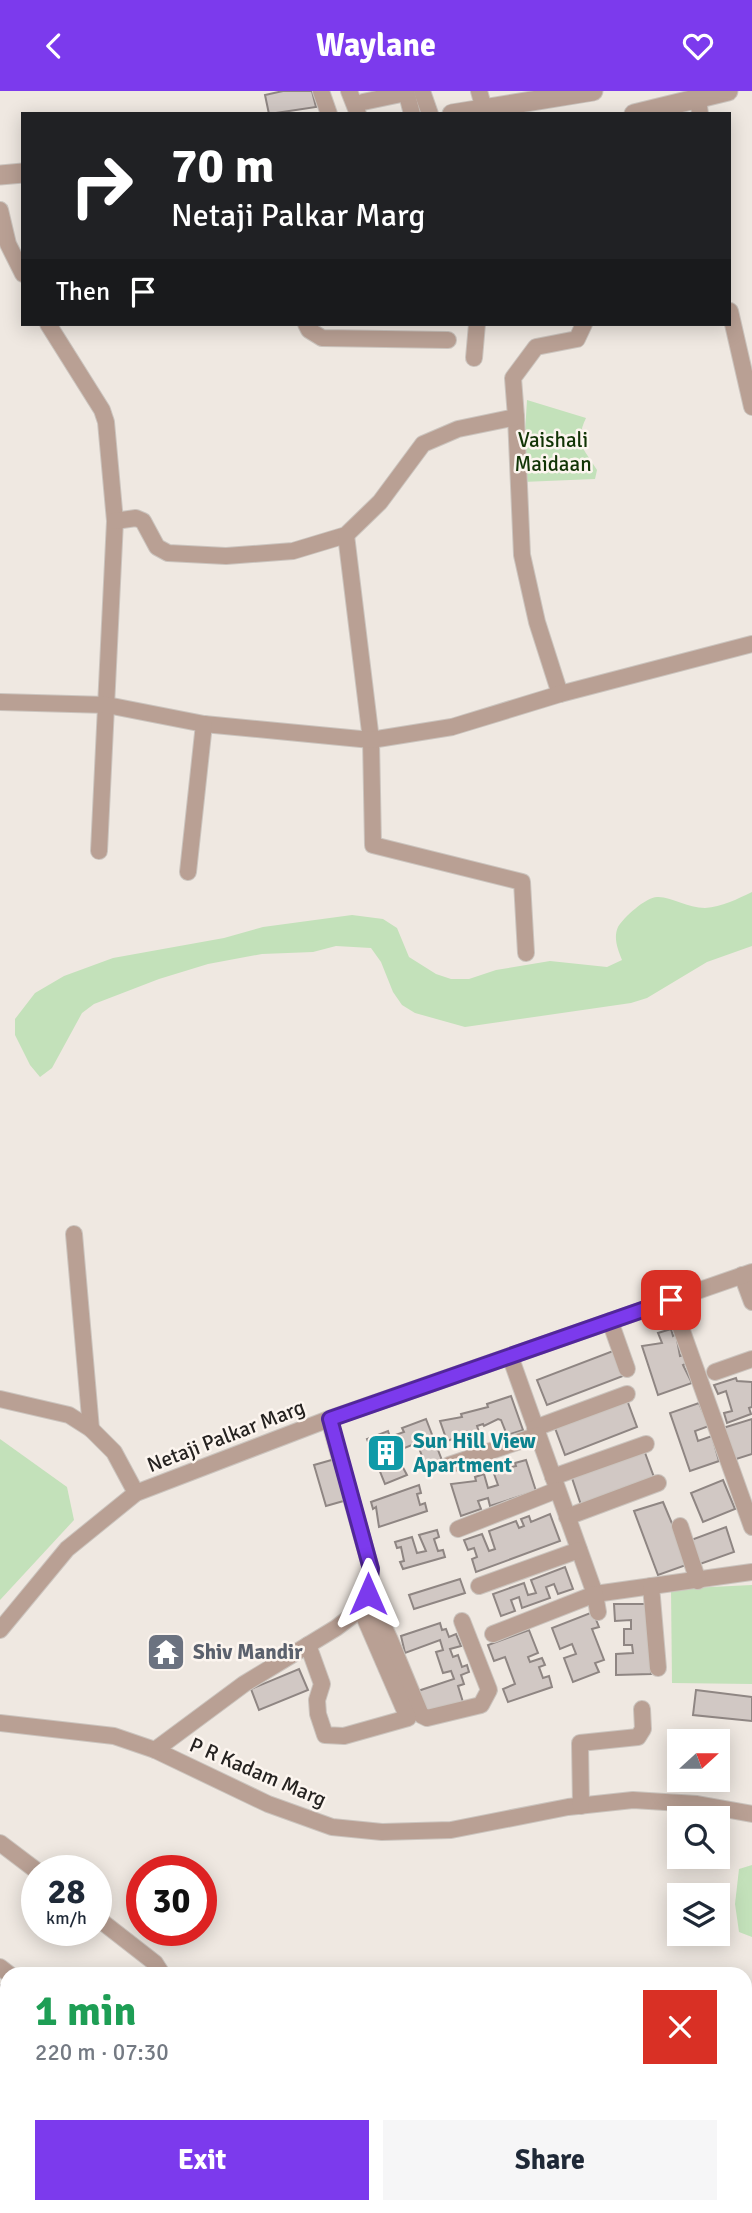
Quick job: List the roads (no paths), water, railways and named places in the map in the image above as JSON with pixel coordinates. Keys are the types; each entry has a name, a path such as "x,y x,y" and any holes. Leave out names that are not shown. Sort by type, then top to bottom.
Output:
{"street":[{"path":"321,91 327,112"},
{"path":"349,91 360,108 411,92"},
{"path":"644,112 699,101 728,91"},
{"path":"411,92 412,112"},
{"path":"411,92 428,112"},
{"path":"456,112 481,100 538,107 580,92"},
{"path":"0,175 21,173"},
{"path":"0,210 8,244 21,270"},
{"path":"731,315 752,407"},
{"path":"49,326 102,411 106,422 115,521 99,851"},
{"path":"307,326 322,338 381,331 448,340"},
{"path":"474,358 477,326"},
{"path":"560,694 537,622 522,555 513,378 536,347 577,339 583,326"},
{"path":"115,521 139,519 157,547 168,553 226,556 293,551 345,535 380,502 423,444 458,429 516,417"},
{"path":"345,535 371,740 373,845 522,882 526,953"},
{"path":"0,702 107,705 204,723 371,740 452,727 560,694 752,644"},
{"path":"188,872 204,723"},
{"path":"74,1234 91,1429"},
{"path":"747,1274 752,1301"},
{"name":"Netaji Palkar Marg","path":"0,1630 67,1549 136,1493 330,1419 747,1274"},
{"path":"671,1300 752,1527"},
{"path":"610,1321 627,1369"},
{"path":"510,1356 595,1594 598,1612"},
{"path":"715,1373 752,1359"},
{"path":"449,1465 627,1394"},
{"path":"0,1399 69,1415 91,1429 114,1453 136,1493"},
{"path":"155,1750 244,1684 336,1628 364,1600 371,1569 330,1419"},
{"path":"458,1528 646,1444"},
{"path":"567,1517 658,1483"},
{"path":"680,1526 698,1581"},
{"path":"479,1586 579,1550"},
{"path":"493,1634 595,1594 752,1572"},
{"path":"651,1586 658,1668"},
{"path":"364,1600 421,1716 426,1718 481,1705 486,1699 489,1690 462,1621"},
{"path":"309,1645 322,1684 317,1700 318,1714 326,1735 344,1736 408,1718 364,1600"},
{"path":"581,1806 580,1743 585,1740 638,1737 643,1728 642,1709"},
{"name":"P R Kadam Marg","path":"0,1723 114,1736 155,1750 268,1804 332,1827 382,1832 451,1830 581,1806 633,1800 697,1804 752,1814"},
{"path":"0,1843 21,1859"},
{"path":"112,1929 158,1967"}],"place":[{"name":"Sun Hill View Apartment","path":"386,1453"},
{"name":"Shiv Mandir","path":"166,1652"}],"park label":[{"name":"Vaishali Maidaan","path":"553,452"}]}
